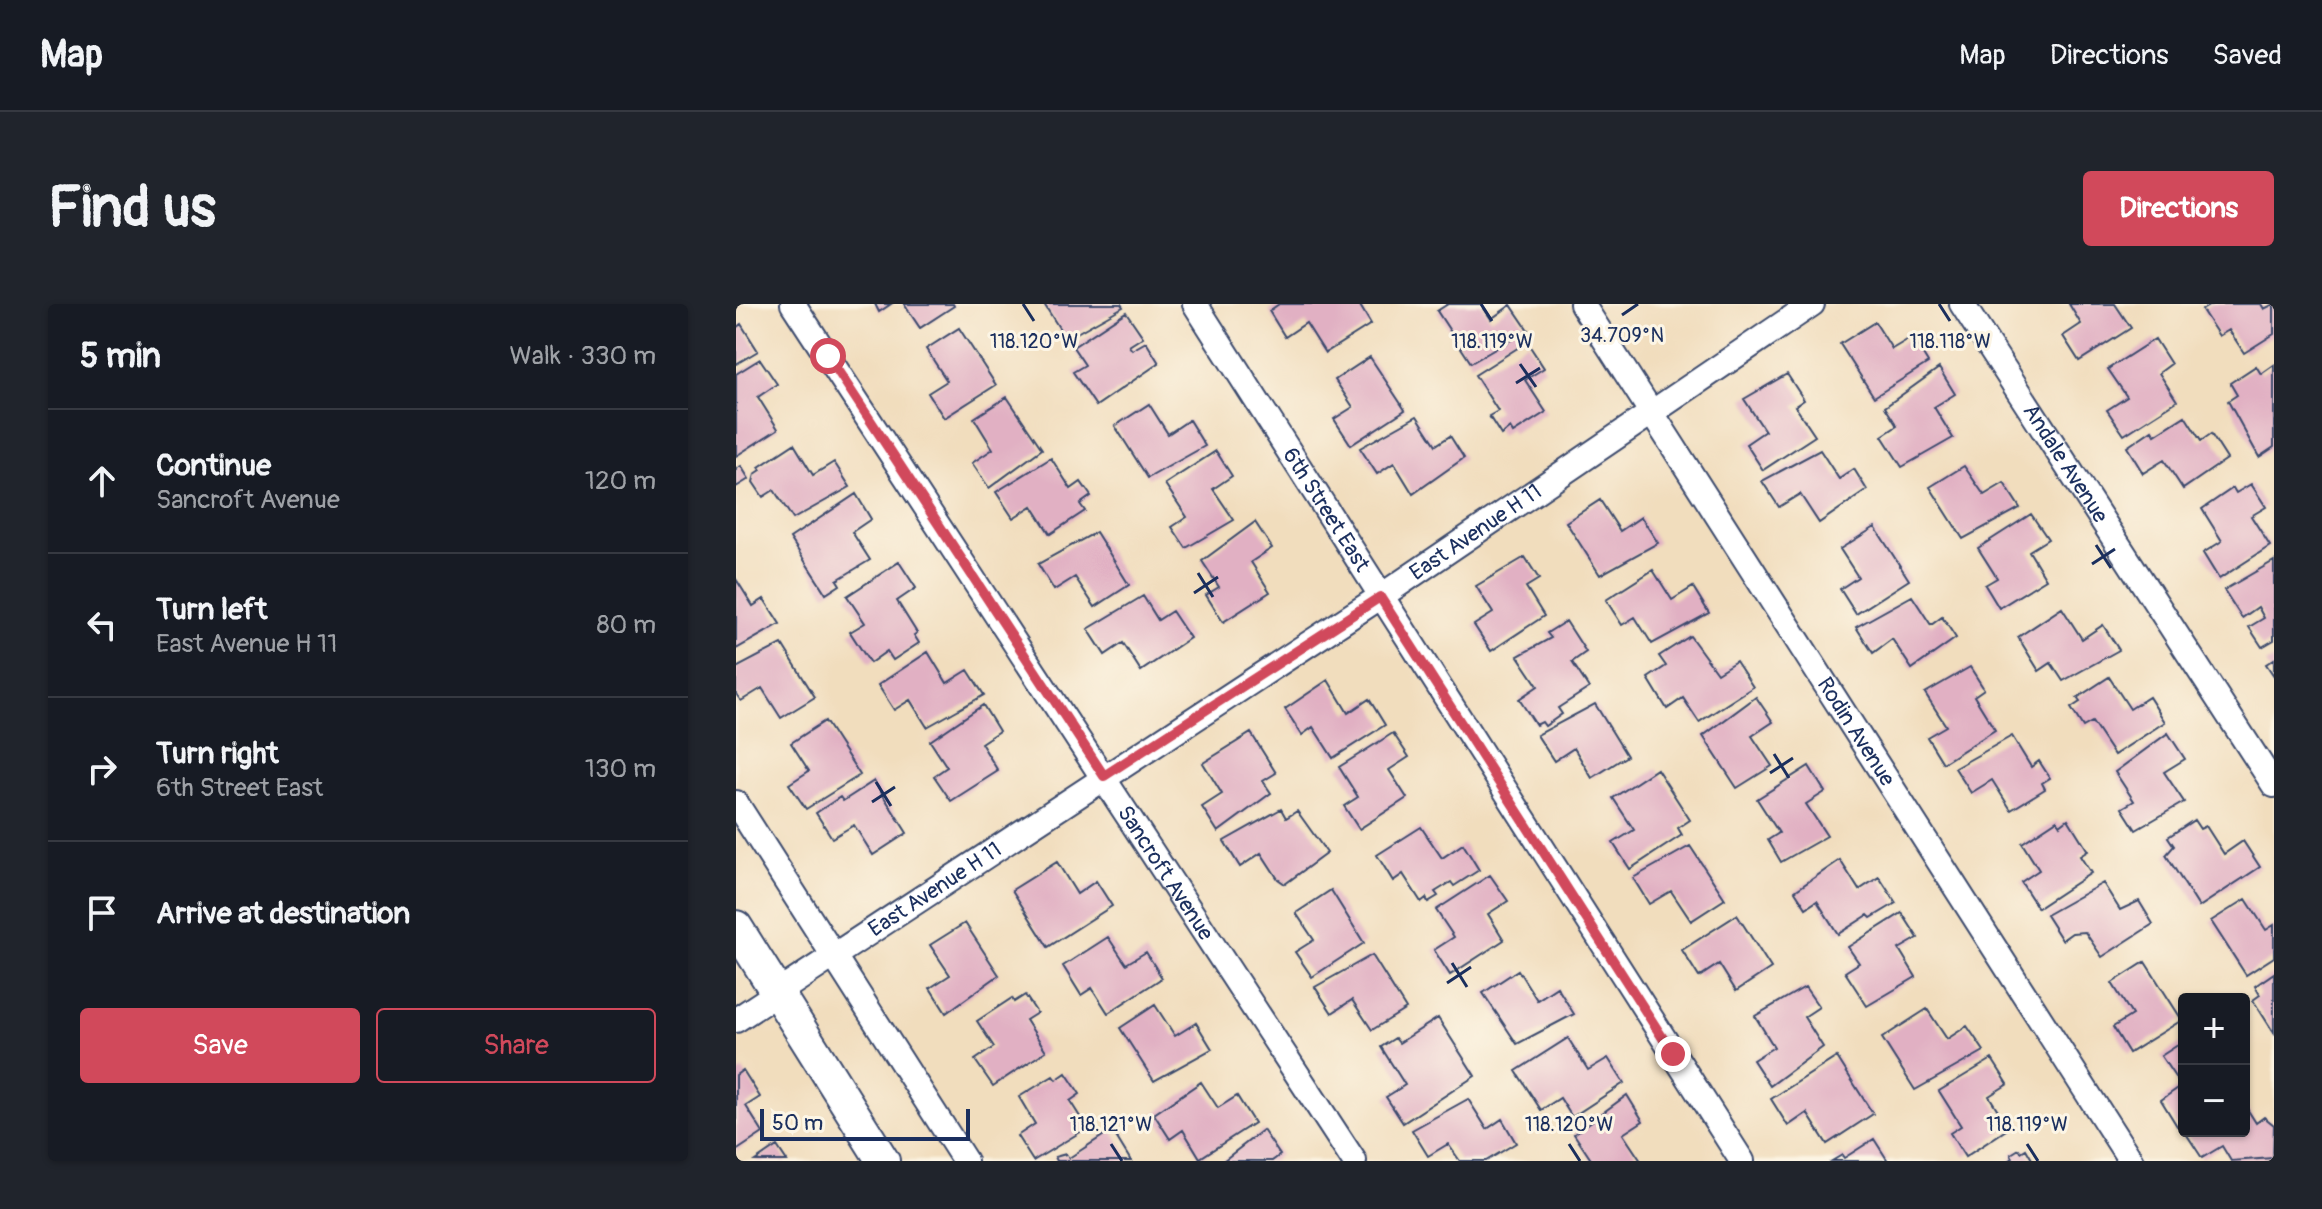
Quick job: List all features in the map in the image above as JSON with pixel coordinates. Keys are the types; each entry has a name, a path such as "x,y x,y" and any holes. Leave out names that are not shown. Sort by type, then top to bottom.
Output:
{"street":[{"name":"Sancroft Avenue","path":"793,304 1354,1161"},
{"name":"6th Street East","path":"1195,304 1742,1161"},
{"name":"Rodin Avenue","path":"1582,304 2131,1161"},
{"name":"East Avenue H 11","path":"736,1020 1380,597 1812,304"},
{"name":"Andale Avenue","path":"1962,304 2274,785"},
{"path":"736,803 965,1161"},
{"path":"736,927 883,1161"}],"building":[{"path":"875,304 891,304 879,312"},
{"path":"904,304 953,304 954,306 920,328"},
{"path":"1044,304 1121,304 1123,307 1066,339"},
{"path":"1279,304 1359,304 1371,324 1325,353 1306,323 1285,337 1269,311"},
{"path":"1448,304 1481,304 1491,319 1511,305 1528,330 1471,363 1437,311"},
{"path":"2069,304 2115,304 2131,328 2079,361 2063,336 2081,324"},
{"path":"2212,304 2261,304 2264,309 2274,304 2274,334 2244,353 2229,330 2219,336 2202,310"},
{"path":"1126,312 1143,337 1129,346 1132,350 1146,342 1159,363 1096,406 1073,372 1085,365 1073,347"},
{"path":"1875,322 1892,349 1912,337 1928,363 1874,397 1840,344"},
{"path":"741,324 758,351 736,364 736,328"},
{"path":"959,328 996,385 944,418 928,393 947,381 926,349"},
{"path":"2155,339 2171,364 2159,373 2177,401 2124,435 2107,410 2127,397 2108,369"},
{"path":"1527,342 1544,368 1525,380 1546,412 1513,433 1510,428 1501,435 1489,416 1498,411 1475,375"},
{"path":"1370,357 1405,410 1351,445 1334,419 1353,407 1335,380"},
{"path":"760,359 777,384 758,397 778,429 736,456 736,374"},
{"path":"2274,365 2274,447 2259,457 2228,401 2237,395 2230,383 2256,366 2261,374"},
{"path":"1939,368 1955,394 1934,407 1953,438 1902,467 1882,436 1897,426 1885,407"},
{"path":"1787,374 1804,400 1795,406 1815,436 1763,470 1746,444 1765,431 1744,399"},
{"path":"1007,397 1042,449 989,488 972,463 993,449 974,418"},
{"path":"1149,404 1168,434 1189,420 1205,446 1148,478 1115,426"},
{"path":"1417,416 1436,445 1450,436 1464,458 1413,494 1394,463 1377,474 1360,448"},
{"path":"2185,416 2201,441 2211,434 2227,459 2183,489 2164,460 2143,473 2127,447 2152,430 2155,435"},
{"path":"794,444 813,475 834,462 850,487 793,519 774,490 763,497 753,482 755,474 761,470 759,467"},
{"path":"1820,450 1839,479 1854,469 1867,490 1819,523 1800,494 1779,507 1762,481"},
{"path":"1216,451 1232,476 1213,489 1234,520 1186,548 1172,527 1187,517 1165,484"},
{"path":"1051,458 1071,489 1081,482 1091,496 1080,504 1085,511 1050,534 1032,506 1013,518 996,492"},
{"path":"741,466 749,479 736,487 736,469"},
{"path":"1964,466 1984,495 2004,483 2020,508 1963,539 1930,487"},
{"path":"2251,484 2266,507 2251,516 2270,546 2219,579 2203,553 2222,541 2202,509 2233,488 2236,493"},
{"path":"856,494 871,519 852,532 870,560 837,580 840,585 826,594 790,538"},
{"path":"1600,500 1620,531 1641,517 1658,543 1600,575 1566,522"},
{"path":"2031,514 2048,539 2029,551 2046,579 1999,608 1985,585 1997,578 1978,548"},
{"path":"1255,522 1272,548 1251,562 1270,592 1223,622 1206,595 1219,587 1202,561"},
{"path":"1875,527 1909,580 1856,614 1840,589 1858,577 1840,549"},
{"path":"1096,532 1129,585 1095,607 1075,577 1054,590 1038,564"},
{"path":"1525,557 1539,579 1526,587 1544,616 1491,651 1474,625 1493,613 1476,586"},
{"path":"2274,561 2274,640 2262,647 2249,627 2264,618 2258,607 2242,618 2224,590"},
{"path":"899,562 916,588 897,601 917,633 914,635 919,643 893,660 887,651 870,663 850,632 865,623 847,596"},
{"path":"1653,570 1672,600 1693,587 1709,613 1652,644 1635,617 1622,625 1606,600"},
{"path":"736,579 753,606 764,599 780,624 736,649"},
{"path":"1143,596 1158,620 1172,611 1190,638 1141,671 1123,643 1105,655 1088,629"},
{"path":"1912,596 1931,625 1942,617 1956,638 1912,669 1892,639 1873,653 1856,627"},
{"path":"2062,608 2082,639 2103,625 2119,650 2063,681 2051,663 2039,671 2018,637"},
{"path":"1566,621 1586,652 1572,662 1589,688 1558,708 1562,714 1545,726 1542,722 1536,725 1519,699 1538,686 1518,656 1551,638 1547,633"},
{"path":"1690,636 1717,673 1736,661 1753,687 1699,722 1683,698 1667,709 1648,678 1666,666 1659,656"},
{"path":"782,644 815,697 781,718 762,688 741,701 736,694 736,668"},
{"path":"928,652 947,683 968,670 984,695 927,727 910,700 894,710 878,685"},
{"path":"2274,659 2274,676 2266,664"},
{"path":"1970,667 1984,689 1974,696 1995,730 1943,763 1927,737 1946,726 1925,693"},
{"path":"2109,677 2130,709 2149,697 2165,722 2114,755 2092,722 2083,727 2071,708 2080,702 2077,698"},
{"path":"1328,680 1348,713 1369,699 1385,725 1333,758 1313,727 1302,735 1285,709"},
{"path":"1756,697 1773,722 1752,736 1772,766 1737,788 1703,736"},
{"path":"1595,704 1627,756 1592,778 1574,748 1554,761 1537,735"},
{"path":"983,705 999,731 981,743 998,771 951,801 934,776 947,767 930,741"},
{"path":"825,721 860,775 806,809 789,784 809,771 791,743"},
{"path":"1251,733 1276,773 1263,781 1271,793 1218,832 1202,807 1222,794 1203,763"},
{"path":"1393,733 1409,757 1389,770 1407,798 1359,829 1344,806 1358,797 1339,767"},
{"path":"2168,733 2185,759 2164,772 2184,802 2136,830 2122,808 2134,801 2115,772"},
{"path":"2012,736 2031,767 2039,761 2050,778 2042,783 2045,789 2011,810 1992,780 1971,793 1955,768"},
{"path":"1809,766 1825,792 1806,804 1827,836 1781,862 1768,840 1779,833 1757,799"},
{"path":"1657,769 1690,820 1678,828 1682,835 1630,869 1613,843 1634,830 1613,798"},
{"path":"874,781 907,833 873,855 854,825 832,838 816,813 840,797 843,801"},
{"path":"1281,809 1286,818 1297,811 1327,853 1285,884 1278,879 1261,853 1240,867 1224,841"},
{"path":"2068,819 2088,851 2080,856 2091,873 2038,908 2021,882 2039,870 2022,843 2057,820 2060,825"},
{"path":"2194,820 2200,829 2206,826 2224,854 2243,841 2260,867 2199,907 2166,855 2174,846 2168,837"},
{"path":"1421,827 1442,858 1463,844 1479,870 1454,886 1451,882 1435,892 1438,896 1428,902 1426,898 1421,902 1403,874 1393,881 1377,855"},
{"path":"1690,846 1725,899 1691,921 1671,891 1649,904 1633,878"},
{"path":"1840,860 1859,890 1879,877 1896,903 1871,918 1868,915 1838,934 1817,901 1806,908 1795,891"},
{"path":"1057,862 1077,894 1096,881 1112,906 1048,947 1012,890"},
{"path":"1490,875 1508,901 1488,914 1504,940 1450,975 1434,950 1454,937 1436,910"},
{"path":"2103,883 2120,910 2139,901 2153,924 2102,957 2085,932 2072,933 2062,940 2046,915"},
{"path":"1331,890 1364,943 1312,977 1295,952 1314,940 1296,913"},
{"path":"2246,899 2266,930 2274,925 2274,957 2246,975 2211,921"},
{"path":"1902,913 1918,938 1899,949 1916,977 1867,1006 1845,972 1859,963 1848,947"},
{"path":"1737,915 1771,968 1736,991 1719,964 1699,977 1682,950"},
{"path":"965,923 999,975 946,1013 930,988 950,975 930,945"},
{"path":"1108,937 1126,964 1146,952 1162,978 1108,1013 1092,988 1081,995 1063,966"},
{"path":"1372,955 1406,1009 1372,1030 1352,1000 1332,1013 1315,987"},
{"path":"2145,962 2178,1014 2178,1022 2129,1053 2113,1027 2132,1015 2112,983"},
{"path":"1518,970 1537,1000 1557,987 1574,1014 1517,1044 1483,993"},
{"path":"2274,973 2274,1033 2253,1000 2260,995 2255,986"},
{"path":"1805,987 1819,1007 1804,1017 1823,1047 1770,1086 1753,1060 1774,1047 1755,1016"},
{"path":"1025,995 1037,1013 1026,1020 1046,1051 993,1086 975,1060 994,1047 977,1021 1012,998 1014,1002"},
{"path":"1155,1005 1175,1036 1196,1023 1212,1049 1154,1081 1120,1028"},
{"path":"1927,1009 1947,1039 1967,1026 1984,1051 1915,1090 1882,1038"},
{"path":"1438,1018 1475,1076 1403,1123 1386,1097 1405,1085 1381,1047 1395,1038 1399,1043"},
{"path":"1568,1038 1588,1070 1608,1058 1624,1083 1572,1117 1560,1098 1541,1110 1516,1071"},
{"path":"2178,1045 2178,1082 2161,1056"},
{"path":"1837,1057 1873,1114 1827,1144 1807,1113 1788,1126 1771,1099"},
{"path":"1992,1059 2008,1084 1989,1096 2009,1128 1965,1157 1950,1133 1961,1126 1939,1091"},
{"path":"743,1070 760,1097 746,1106 763,1133 736,1151 736,1075"},
{"path":"1066,1073 1080,1094 1070,1101 1087,1128 1033,1161 1017,1136 1035,1124 1019,1097 1053,1076 1056,1080"},
{"path":"1201,1082 1218,1108 1237,1096 1254,1123 1200,1158 1183,1130 1170,1139 1154,1114"},
{"path":"2178,1088 2177,1126 2161,1100"},
{"path":"1627,1095 1643,1121 1623,1134 1641,1161 1592,1161 1574,1134"},
{"path":"1468,1099 1487,1129 1502,1119 1516,1143 1486,1161 1460,1161 1448,1144 1428,1156 1412,1130"},
{"path":"2250,1114 2256,1123 2264,1117 2274,1125 2273,1158 2231,1161 2222,1146 2202,1158 2188,1137 2250,1137"},
{"path":"1112,1130 1131,1161 1057,1161 1055,1157 1066,1154 1069,1158"},
{"path":"1263,1130 1280,1155 1272,1161 1223,1161"},
{"path":"1874,1139 1888,1161 1832,1161 1842,1155 1844,1158"},
{"path":"777,1146 787,1161 755,1161"},
{"path":"2019,1149 2021,1152 2026,1149 2033,1161 2009,1161 2013,1158 2011,1154"}],"route":[{"path":"828,356 1104,776 1380,597 1673,1054"}]}
